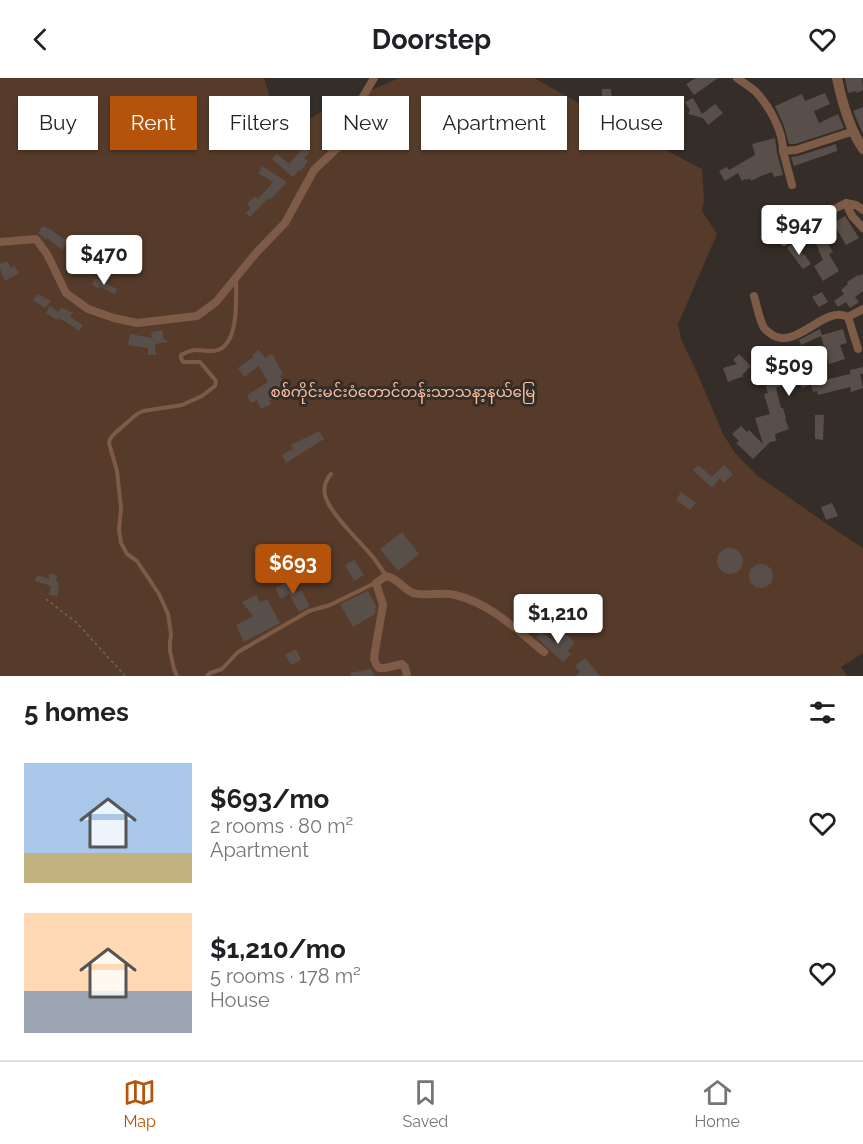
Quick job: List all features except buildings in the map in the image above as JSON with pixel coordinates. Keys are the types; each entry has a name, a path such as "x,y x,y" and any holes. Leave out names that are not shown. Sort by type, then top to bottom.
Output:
{"street":[{"path":"0,242 36,239 47,254 66,293 88,309 137,323 197,316 216,302 256,253 285,223 314,170 353,133 347,124 374,78"},
{"path":"737,78 756,92 774,118 780,133 792,185"},
{"path":"837,78 841,97 863,148"},
{"path":"783,151 796,150 854,131"},
{"path":"784,242 804,225 846,203 856,205 863,210"},
{"path":"846,203 852,216 863,228"},
{"path":"754,296 765,329 774,336 792,337 831,316 843,314 848,317 858,349"},
{"path":"848,317 863,309"},
{"path":"407,676 402,664 382,668 377,666 374,659 383,608 376,583 386,576 393,577 411,592 424,595 453,594 482,605 514,626 544,652"}],"lane":[{"path":"177,676 170,651 171,634 168,614 159,594 137,561 127,554 121,543 119,530 122,508 117,471 109,443 114,434 137,414 182,405 202,396 215,386 216,381 203,364 196,361 183,362 181,355 194,350 214,351 224,346 232,333 236,278"},
{"path":"331,474 325,483 324,493 327,500 386,576"},
{"path":"207,676 222,669 238,652 309,611 330,605 376,583"}],"path":[{"path":"46,599 77,622 125,676"}],"green space":[{"name":"စစ်ကိုင်းမင်းဝံတောင်တန်းသာသနာ့နယ်မြေ","path":"0,78 264,78 270,96 209,96 209,150 310,150 310,119 322,112 322,150 409,150 409,96 358,96 399,78 534,78 566,96 421,96 421,150 567,150 567,97 579,103 579,150 666,150 702,169 704,201 702,211 717,234 678,324 681,339 723,434 735,453 758,476 863,548 863,653 841,667 847,676 0,676"}]}
